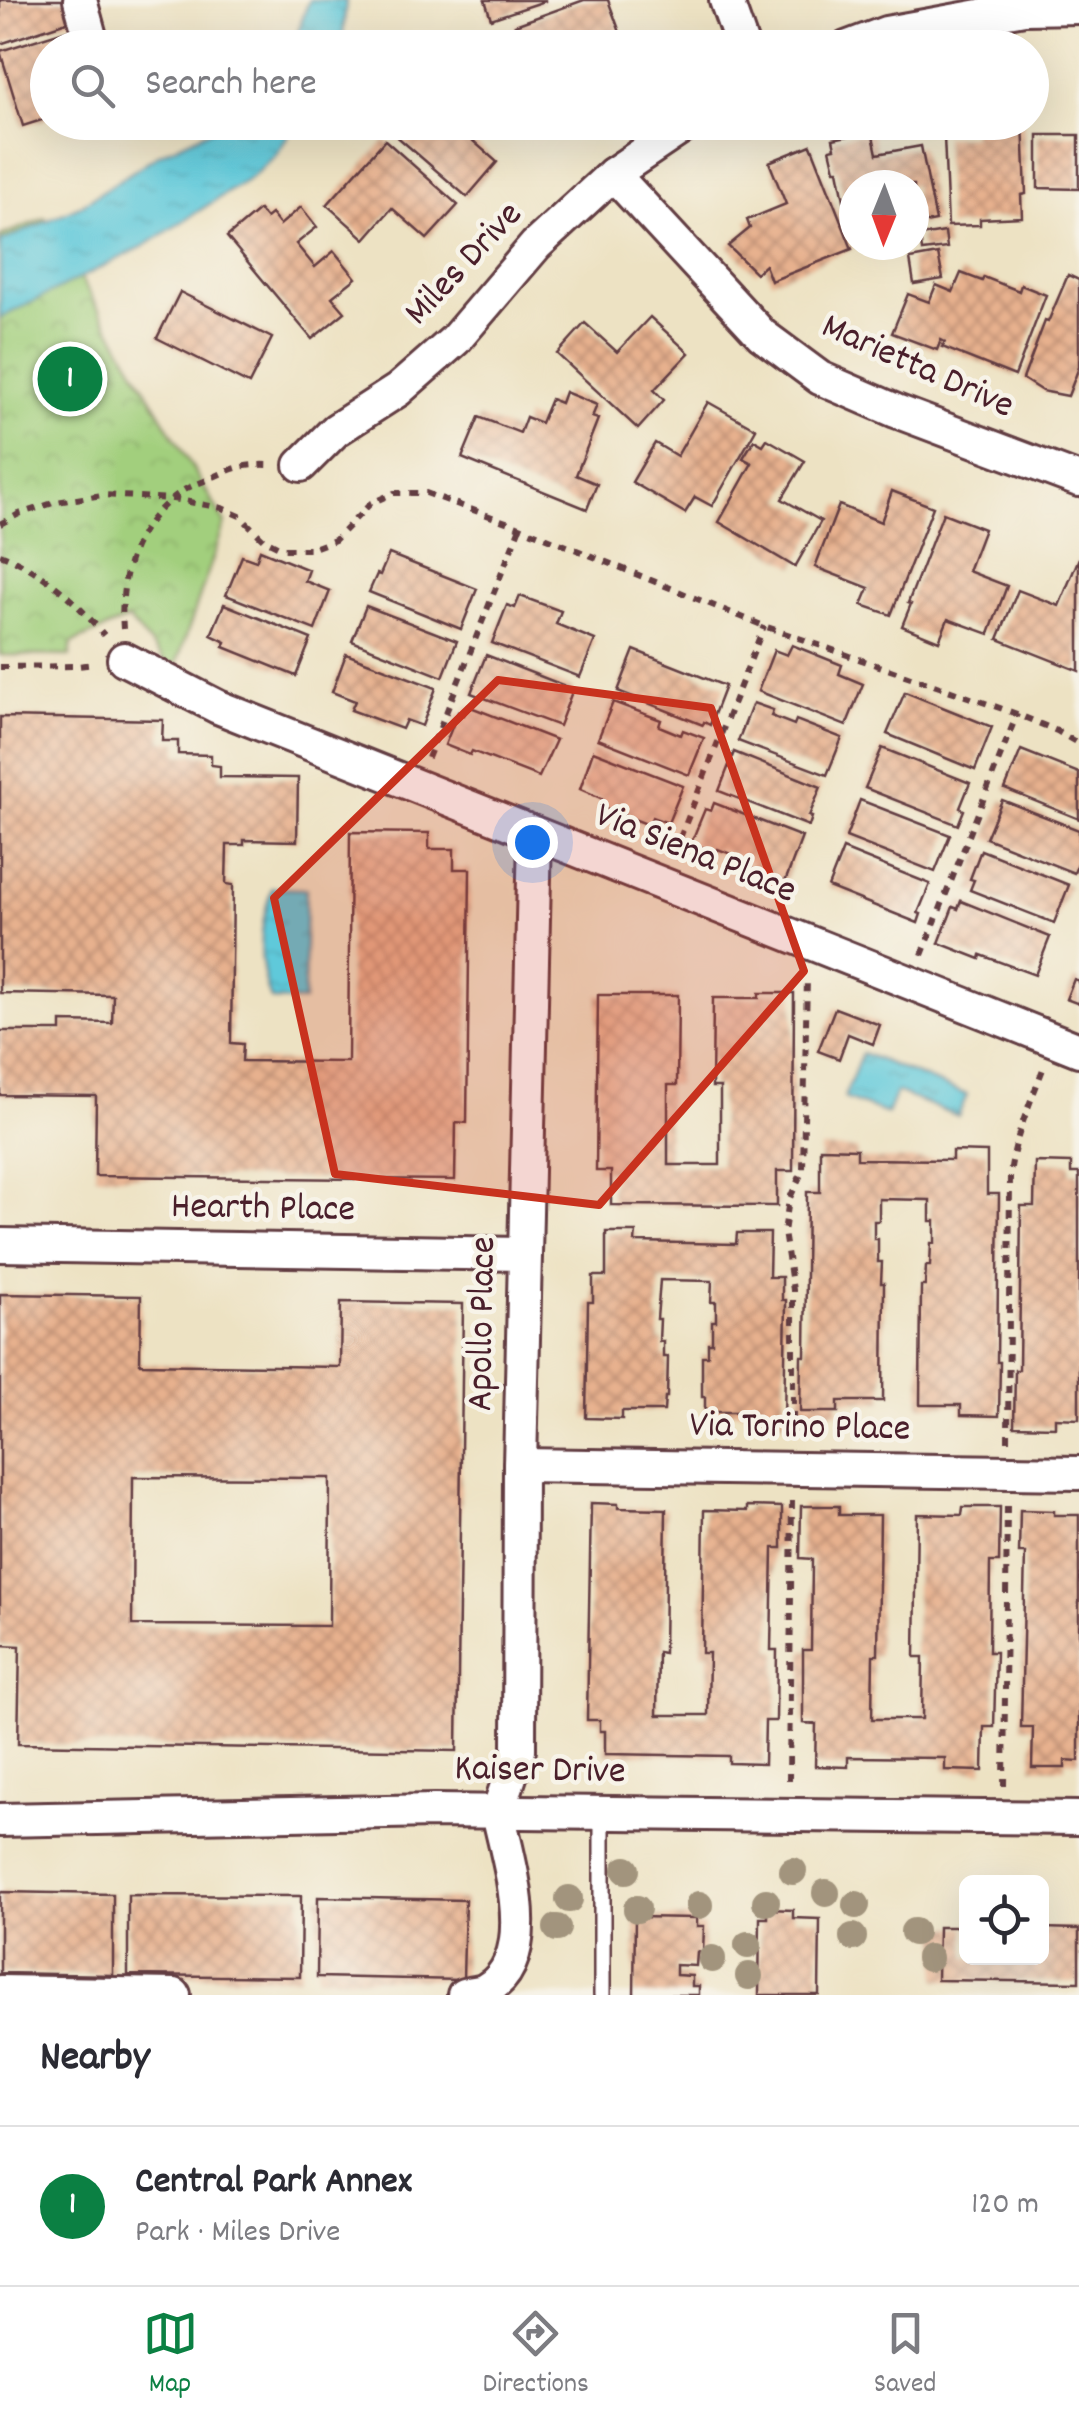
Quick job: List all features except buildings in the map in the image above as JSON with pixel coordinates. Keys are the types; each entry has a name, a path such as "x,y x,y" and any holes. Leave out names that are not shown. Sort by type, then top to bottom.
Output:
{"street":[{"path":"80,0 88,30"},
{"path":"726,0 737,30"},
{"path":"907,30 1024,8 1079,7"},
{"name":"Miles Drive","path":"301,465 336,430 398,390 455,340 536,245 613,174 663,140"},
{"name":"Marietta Drive","path":"613,174 762,335 820,378 1079,480"},
{"name":"Via Siena Place","path":"124,659 218,707 1066,1045"},
{"name":"Apollo Place","path":"498,1812 519,1750 520,1465 535,834"},
{"name":"Hearth Place","path":"0,1245 526,1254"},
{"name":"Via Torino Place","path":"520,1465 1079,1473"},
{"path":"464,1995 486,1990 508,1970 517,1949 516,1897 498,1812"},
{"name":"Kaiser Drive","path":"0,1820 498,1812 1079,1818"},
{"path":"0,1992 174,1995"}],"lane":[{"path":"602,1813 602,1995"}],"path":[{"path":"124,659 124,579 134,545 149,520 182,491 243,464 301,465"},
{"path":"0,524 37,508 73,499 173,499 222,508 240,516 263,539 282,549 311,550 335,540 372,503 394,493 426,493 764,626 1017,714 1079,744"},
{"path":"416,786 520,527"},
{"path":"0,554 39,573 57,587 124,659"},
{"path":"663,884 764,626"},
{"path":"0,666 78,666 124,659"},
{"path":"910,983 1017,714"},
{"path":"789,1815 792,1290 784,1232 789,1200 803,1170 807,942"},
{"path":"1004,1818 1010,1175 1021,1127 1066,1045"}],"highlighted area":[{"path":"498,680 711,708 804,971 599,1205 335,1174 274,898"}],"green space":[{"path":"45,218 225,523 174,671 128,619 72,643 70,656 0,655 0,236"}],"water":[{"path":"309,0 346,0 343,30 299,30"},
{"path":"189,140 285,140 277,154 253,176 146,245 0,318 0,242 80,206 159,154"},
{"path":"272,888 306,889 304,1001 271,1000 266,986 261,944"},
{"path":"862,1053 967,1095 958,1116 896,1092 887,1114 844,1098"}],"place":[{"name":"Central Park Annex","path":"70,379"}]}
